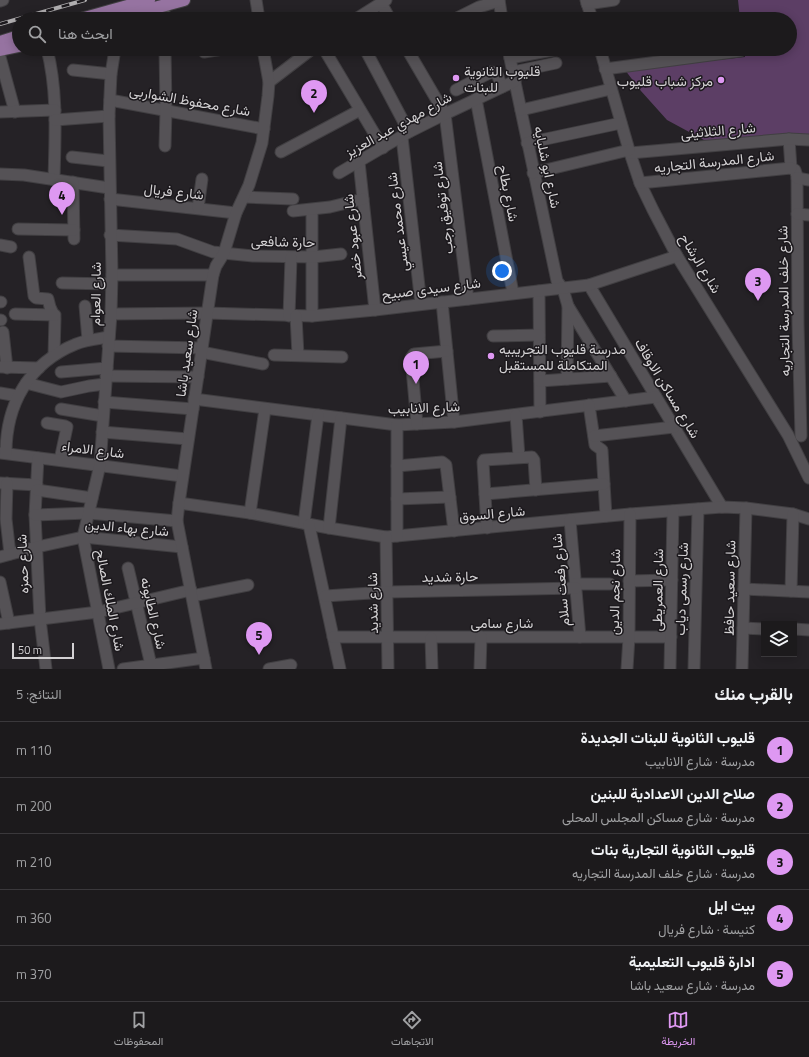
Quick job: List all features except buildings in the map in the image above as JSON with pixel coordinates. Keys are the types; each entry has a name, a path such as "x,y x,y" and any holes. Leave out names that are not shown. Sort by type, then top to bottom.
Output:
{"main road":[{"path":"126,12 148,0"},
{"path":"135,12 184,0"},
{"path":"0,42 12,38"},
{"path":"0,50 12,47"}],"street":[{"path":"256,0 258,12"},
{"path":"590,12 587,2 614,0"},
{"path":"469,12 499,1 501,12"},
{"path":"367,12 383,2 387,12"},
{"path":"164,6 164,12"},
{"path":"49,56 53,76 55,115 54,180"},
{"name":"شارع العوام","path":"83,537 100,465 111,314 108,116 114,56"},
{"path":"165,56 165,146"},
{"name":"شارع سعيد باشا","path":"205,664 177,521 182,476 213,275 216,266 224,253 236,213 244,197 258,158 264,129 269,82 264,56"},
{"path":"269,82 303,56"},
{"path":"328,56 383,148"},
{"path":"368,56 406,134"},
{"path":"411,56 445,114"},
{"name":"شارع ابو شلبايه","path":"509,56 557,281 563,288 568,306"},
{"name":"شارع الرشاح","path":"602,56 629,152 640,183 653,210 677,256 788,435 809,478"},
{"path":"605,68 700,56"},
{"path":"0,57 15,112"},
{"name":"شارع مهدي عبد العزيز","path":"339,173 406,134 502,87 514,76 556,63"},
{"path":"73,70 111,74"},
{"path":"456,90 491,72 496,74 502,87"},
{"path":"521,110 611,88"},
{"name":"شارع بطاح","path":"476,99 513,293"},
{"name":"شارع محفوظ الشواربى","path":"110,100 264,129"},
{"path":"281,152 360,110"},
{"path":"0,112 108,116"},
{"name":"شارع توفيق رجب","path":"445,114 468,299"},
{"path":"528,144 621,123"},
{"name":"شارع محمد عيسي","path":"406,134 421,304"},
{"path":"789,139 791,168 796,172 797,178 809,180"},
{"name":"شارع الثلاثينى","path":"533,173 629,152 789,139 809,140"},
{"path":"72,157 108,161"},
{"name":"شارع عبود خضر","path":"359,162 375,310"},
{"name":"شارع المدرسة التجاريه","path":"640,183 791,168"},
{"name":"شارع فريال","path":"0,174 24,175 73,182 109,194 236,213"},
{"name":"شارع خلف المدرسة التجاريه","path":"797,178 798,243 803,281 805,436"},
{"path":"198,208 202,179"},
{"path":"18,229 74,234 73,182"},
{"path":"244,197 293,199"},
{"path":"293,211 330,207 363,199"},
{"path":"312,210 312,316"},
{"path":"797,214 809,215"},
{"name":"حارة شافعى","path":"110,235 177,239 214,252 224,253 291,258 313,258 341,254"},
{"path":"798,243 809,244"},
{"path":"0,244 11,247"},
{"name":"شارع سيدى صبيح","path":"111,314 207,313 312,316 375,310 589,285 677,256"},
{"path":"29,257 34,296 36,298 49,300 50,307 54,315 54,355"},
{"path":"291,258 293,316 298,355"},
{"path":"62,283 111,279 213,275"},
{"name":"شارع مساكن الاوقاف","path":"589,285 722,507"},
{"path":"539,291 540,412"},
{"path":"442,302 454,422"},
{"path":"85,306 88,340"},
{"path":"568,306 626,401"},
{"path":"567,379 568,306"},
{"path":"15,314 54,315"},
{"path":"3,332 3,367 39,368"},
{"path":"493,336 539,336"},
{"path":"3,453 6,440 5,413 26,383 39,368 54,355 76,344 88,340 202,350 263,364"},
{"path":"417,424 411,358 414,354 447,351"},
{"path":"274,355 342,357"},
{"path":"61,372 106,376 198,377"},
{"path":"26,383 62,392 89,386 106,376"},
{"path":"540,381 611,376"},
{"path":"0,393 18,396"},
{"name":"شارع الانابيب","path":"104,402 193,404 265,409 397,425 454,422 656,397"},
{"path":"590,405 595,445 602,450 606,516"},
{"path":"61,409 103,416"},
{"path":"250,512 265,409"},
{"path":"318,415 307,524 325,596 340,669"},
{"path":"516,415 519,457"},
{"path":"329,528 341,418"},
{"path":"47,423 67,427 60,460"},
{"name":"شارع شديد","path":"388,669 387,592 391,537 397,499 397,425"},
{"path":"594,436 674,427"},
{"path":"102,432 188,439"},
{"path":"788,435 805,436"},
{"name":"شارع الامراء","path":"3,453 182,476"},
{"path":"487,528 484,460 531,457 534,459 536,490"},
{"name":"شارع حمزه","path":"38,458 35,515 40,619 46,669"},
{"path":"397,466 445,463 447,466 454,531"},
{"path":"5,556 6,519 3,483 92,498"},
{"path":"485,494 604,484"},
{"path":"397,499 450,497"},
{"name":"شارع السوق","path":"179,503 250,512 329,528 391,537 606,516 722,507 746,508 793,514 809,519"},
{"name":"شارع سعيد حافظ","path":"742,669 746,508"},
{"name":"شارع رسمى دياب","path":"694,669 698,509"},
{"name":"شارع العمريطى","path":"670,669 673,511"},
{"path":"35,515 88,513 177,521"},
{"name":"شارع نجم الدين","path":"627,669 629,637 630,514"},
{"path":"791,591 793,514"},
{"name":"شارع رفعت سلام","path":"570,520 580,637"},
{"name":"شارع بهاء الدين","path":"5,556 83,537 182,547"},
{"name":"شارع الملك الصالح","path":"83,537 109,669"},
{"name":"شارع الطابونه","path":"128,568 151,665"},
{"path":"629,581 672,580"},
{"path":"0,582 5,623 98,612 136,603 248,585"},
{"name":"حارة شديد","path":"325,596 387,592 610,584"},
{"path":"744,589 809,592"},
{"path":"743,628 761,629"},
{"path":"797,630 809,630"},
{"name":"شارع سامى","path":"333,637 671,637"},
{"path":"480,669 481,637"},
{"path":"431,638 432,669"},
{"path":"123,669 151,665 205,664"},
{"path":"269,669 291,665"},
{"path":"742,669 748,669"}],"shaded area":[{"name":"مركز شباب قليوب","path":"738,0 809,0 809,134 748,142 704,140 667,120 641,91 625,70 745,56 797,56 797,12 739,12"}],"railway":[{"path":"42,12 85,0"},
{"path":"0,24 12,21"}],"place":[{"name":"قليوب الثانوية للبنات","path":"456,78"},
{"name":"مركز شباب قليوب","path":"721,80"},
{"name":"صلاح الدين الاعدادية للبنين","path":"314,113"},
{"name":"بيت ايل","path":"62,215"},
{"name":"قليوب الثانوية التجارية بنات","path":"758,301"},
{"name":"مدرسة قليوب التجريبيه المتكاملة للمستقبل","path":"491,356"},
{"name":"قليوب الثانوية للبنات الجديدة","path":"416,384"},
{"name":"ادارة قليوب التعليمية","path":"259,655"}]}
